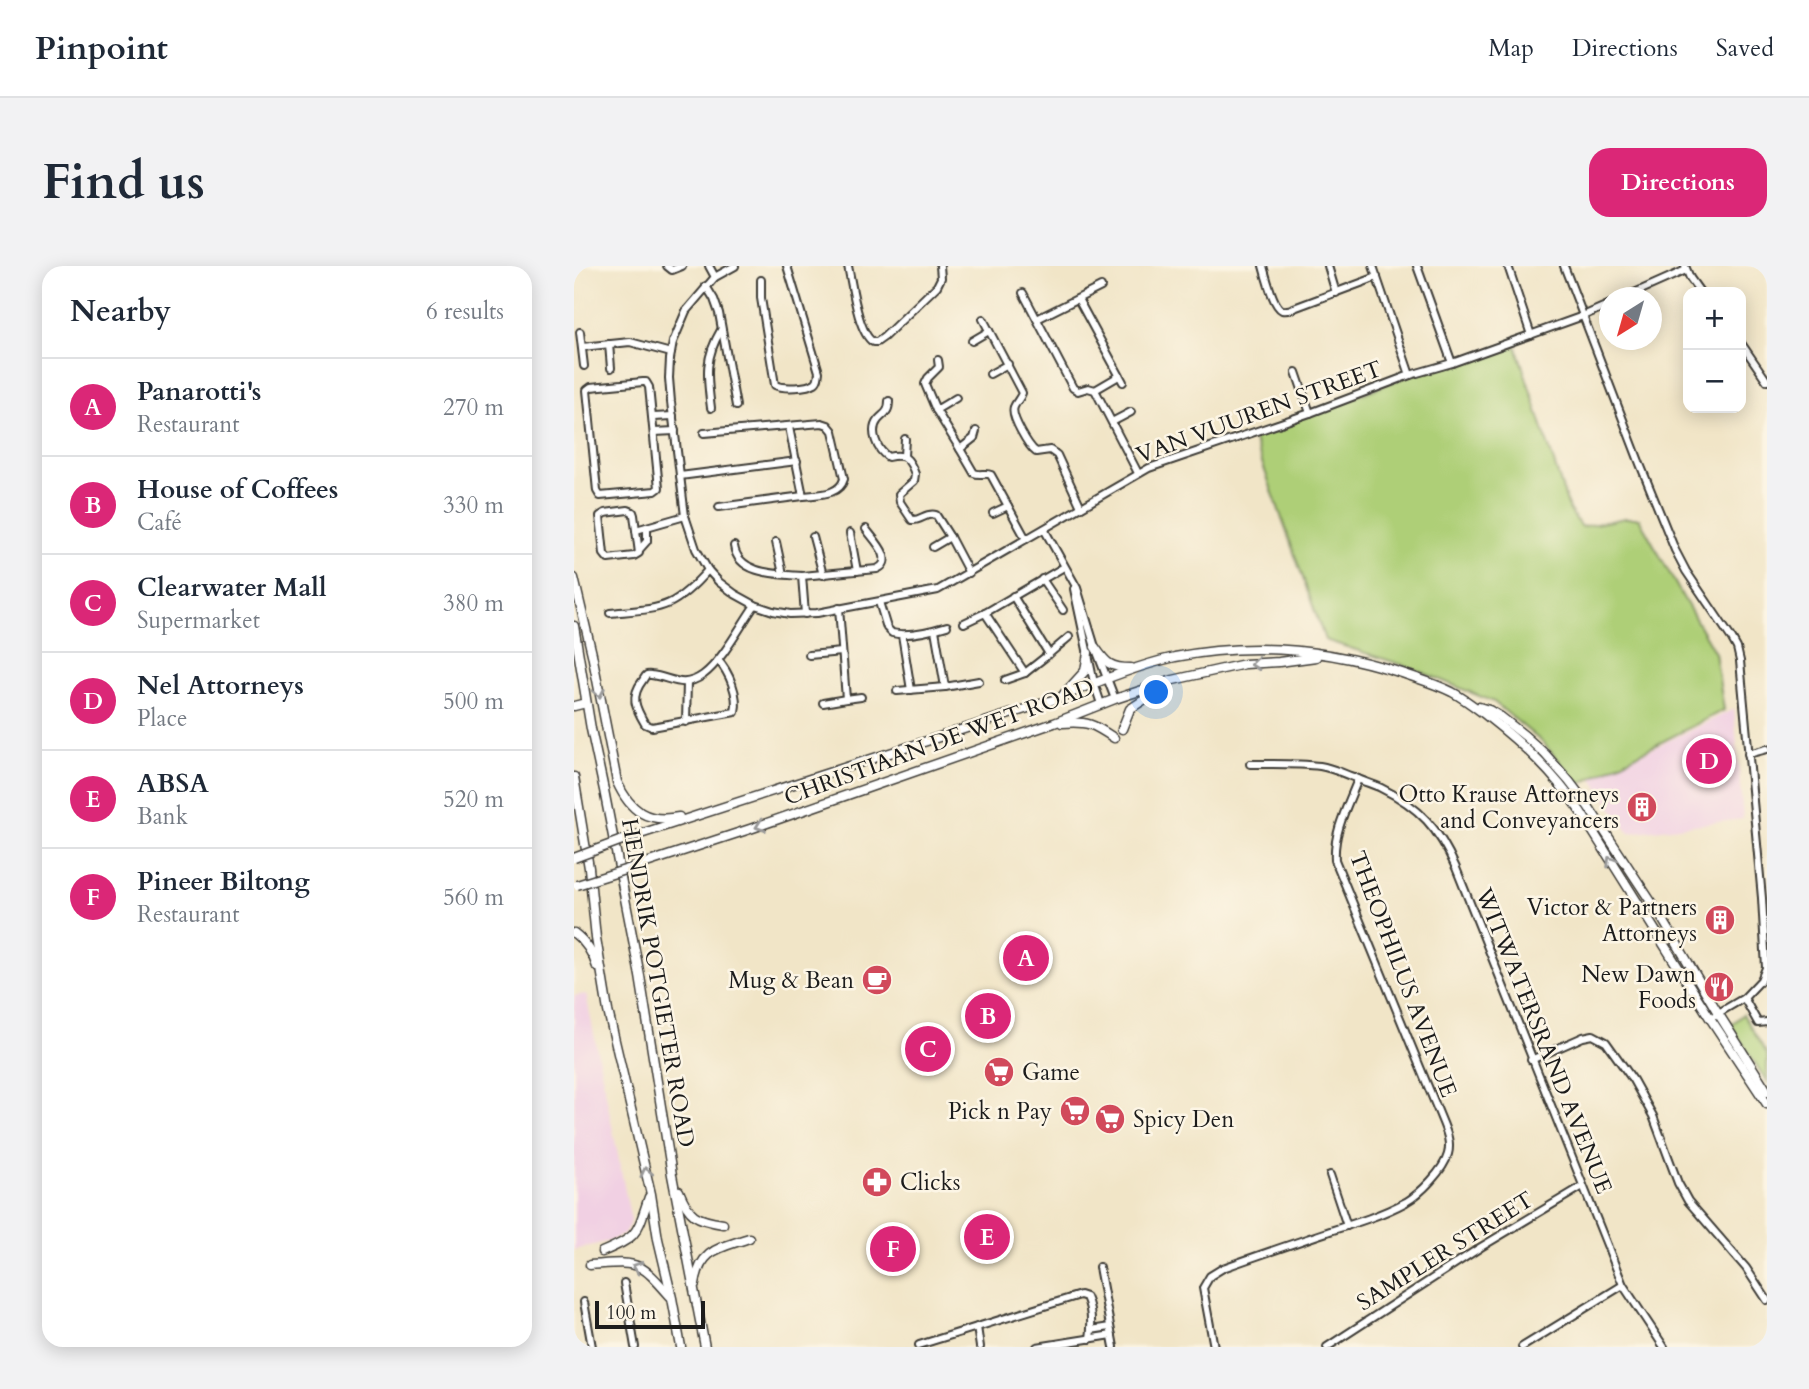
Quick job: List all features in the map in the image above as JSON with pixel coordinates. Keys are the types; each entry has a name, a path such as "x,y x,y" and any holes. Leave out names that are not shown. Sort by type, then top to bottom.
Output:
{"main road":[{"path":"574,578 592,654 613,765 622,794 638,811 659,819 722,808"},
{"name":"HENDRIK POTGIETER ROAD","path":"574,626 586,703 640,976 672,1175 705,1347"},
{"name":"CHRISTIAAN DE WET ROAD","path":"574,858 1059,698 1107,678 1174,658 1242,649 1301,651 1376,666 1437,685 1476,706 1525,746 1563,787 1714,1016 1767,1091"},
{"path":"1059,698 1082,675 1092,650 1109,664 1121,668 1140,668"},
{"name":"CHRISTIAAN DE WET ROAD","path":"575,885 750,830 1173,680 1245,664 1322,656"},
{"path":"1122,729 1135,705 1173,680"},
{"path":"574,692 584,690"},
{"path":"574,706 586,703"},
{"path":"1054,723 1087,722 1114,738"},
{"name":"HENDRIK POTGIETER ROAD","path":"574,777 590,868 596,938 608,1010 651,1194 681,1347"},
{"path":"574,933 590,950 596,963 608,1010"},
{"name":"CHRISTIAAN DE WET ROAD","path":"1714,1016 1767,1104"},
{"path":"672,1175 684,1203 691,1212 704,1221 723,1224"},
{"path":"602,1252 632,1237 651,1194"},
{"path":"694,1291 699,1268 706,1255 749,1238"},
{"path":"590,1265 638,1265 646,1269 672,1298"}],"street":[{"path":"667,266 672,270 682,266"},
{"path":"709,266 715,277"},
{"path":"610,612 648,610 665,605 686,593 708,570 696,549 685,516 669,378 671,353 686,311 715,277 735,266"},
{"path":"761,280 775,385 786,388 814,383 818,380 819,372 786,266"},
{"path":"848,266 866,336 877,342 937,286 941,278 940,266"},
{"path":"1263,266 1274,301 1283,310 1377,277"},
{"path":"1328,266 1336,293"},
{"path":"1373,266 1410,375"},
{"path":"1418,266 1452,363"},
{"path":"1508,266 1531,335"},
{"path":"1564,266 1675,550 1737,648 1740,661 1764,899 1766,968 1761,980 1744,998 1714,1016"},
{"path":"1646,287 1685,268 1697,287"},
{"path":"706,286 714,299 722,328 736,407"},
{"path":"1037,319 1101,288"},
{"path":"1023,293 1073,388 1078,391 1088,387 1095,390 1138,473"},
{"path":"1078,299 1121,379 1095,390"},
{"name":"VAN VUUREN STREET","path":"708,570 735,594 755,605 773,611 805,614 938,590 1138,473 1161,463 1310,413 1410,375 1452,363 1599,309"},
{"path":"983,319 1022,393 1014,406 1013,414 1030,447 1036,452 1046,449 1057,455 1081,507"},
{"path":"711,408 707,371 711,352 722,328"},
{"path":"972,341 989,331"},
{"path":"580,332 584,366"},
{"path":"582,347 630,342 671,353"},
{"path":"609,344 611,368"},
{"path":"1746,350 1767,381"},
{"path":"938,360 939,367 925,384 936,410 974,473 991,475 1027,539"},
{"path":"990,374 1008,364"},
{"path":"1296,372 1310,413"},
{"path":"646,382 653,417 660,485 657,490 603,496 598,494 587,390 592,387 646,382"},
{"path":"936,410 956,398"},
{"path":"889,401 888,411 875,424 876,442 879,450 888,457 904,456"},
{"path":"1112,422 1131,412"},
{"path":"653,417 673,416"},
{"path":"704,433 822,423 833,431 844,479 838,490 831,493 719,507"},
{"path":"789,426 803,496"},
{"path":"654,432 675,431"},
{"path":"960,449 974,438 976,431"},
{"path":"905,439 904,456 913,469 915,478 899,494 900,502 912,520 927,514 936,515 969,573"},
{"path":"680,476 797,461"},
{"path":"993,513 1008,506"},
{"path":"639,550 631,510 604,513 600,516 606,557 611,559 639,553 647,541 647,527"},
{"path":"636,530 685,516"},
{"path":"734,545 735,554 743,563 765,572 802,576 880,569 885,562 884,556 866,529"},
{"path":"1044,529 1082,599 1092,650 1094,683 1101,704"},
{"path":"850,533 857,571"},
{"path":"813,537 822,575"},
{"path":"933,547 950,537"},
{"path":"776,542 783,574"},
{"path":"964,623 1064,567"},
{"path":"802,576 805,614"},
{"path":"1042,579 1063,610"},
{"path":"1013,596 1049,654"},
{"path":"879,602 887,628 892,634 902,635 947,626"},
{"path":"718,660 730,677 737,710 686,722 648,726 643,721 634,697 645,677 649,674 687,682 702,677 718,660 755,605"},
{"path":"839,608 846,699"},
{"path":"985,613 1025,673"},
{"path":"935,630 945,687"},
{"path":"902,635 911,690"},
{"path":"1005,680 1025,673 1069,637"},
{"path":"1092,650 1115,699"},
{"path":"810,655 842,652"},
{"path":"897,691 979,681"},
{"path":"686,722 687,682"},
{"path":"823,703 861,697"},
{"path":"1748,754 1767,749"},
{"name":"WITWATERSRAND AVENUE","path":"1250,764 1321,766 1381,788 1427,819 1447,847 1623,1285 1664,1347"},
{"name":"THEOPHILUS AVENUE","path":"1347,1226 1378,1216 1418,1193 1439,1171 1447,1158 1450,1142 1335,860 1334,848 1338,831 1357,779"},
{"path":"1744,998 1758,1023 1767,1022"},
{"path":"1531,1059 1583,1037 1593,1035 1606,1042 1633,1080 1653,1116 1678,1183 1688,1201 1746,1268 1767,1300"},
{"path":"1214,1347 1203,1289 1210,1276 1223,1268 1347,1226 1330,1175"},
{"name":"SAMPLER STREET","path":"1327,1347 1481,1247 1583,1186"},
{"path":"1099,1267 1114,1347"},
{"path":"624,1283 635,1347"},
{"path":"1522,1347 1623,1285"},
{"path":"919,1345 1080,1295 1086,1297 1089,1303 1091,1335"},
{"path":"584,1302 592,1347"},
{"path":"977,1327 980,1347"},
{"path":"1037,1347 1091,1335 1111,1327"},
{"path":"1091,1335 1112,1335"}],"shaded area":[{"path":"1734,709 1743,819 1629,833 1592,778"},
{"path":"586,994 631,1221 623,1235 574,1250 574,996"}],"green space":[{"path":"1516,346 1569,509 1581,527 1625,518 1639,518 1715,653 1724,710 1580,784 1542,742 1494,702 1412,668 1325,640 1253,437 1410,375"},
{"path":"1743,1014 1767,1054 1767,1082 1731,1025"}],"place":[{"name":"Nel Attorneys","path":"1709,761"},
{"name":"Otto Krause Attorneys and Conveyancers","path":"1642,807"},
{"name":"Victor & Partners Attorneys","path":"1720,920"},
{"name":"Panarotti's","path":"1026,958"},
{"name":"Mug & Bean","path":"877,980"},
{"name":"New Dawn Foods","path":"1719,987"},
{"name":"House of Coffees","path":"988,1016"},
{"name":"Clearwater Mall","path":"928,1049"},
{"name":"Game","path":"999,1072"},
{"name":"Pick n Pay","path":"1075,1111"},
{"name":"Spicy Den","path":"1110,1119"},
{"name":"Clicks","path":"877,1182"},
{"name":"ABSA","path":"987,1237"},
{"name":"Pineer Biltong","path":"893,1249"}]}
